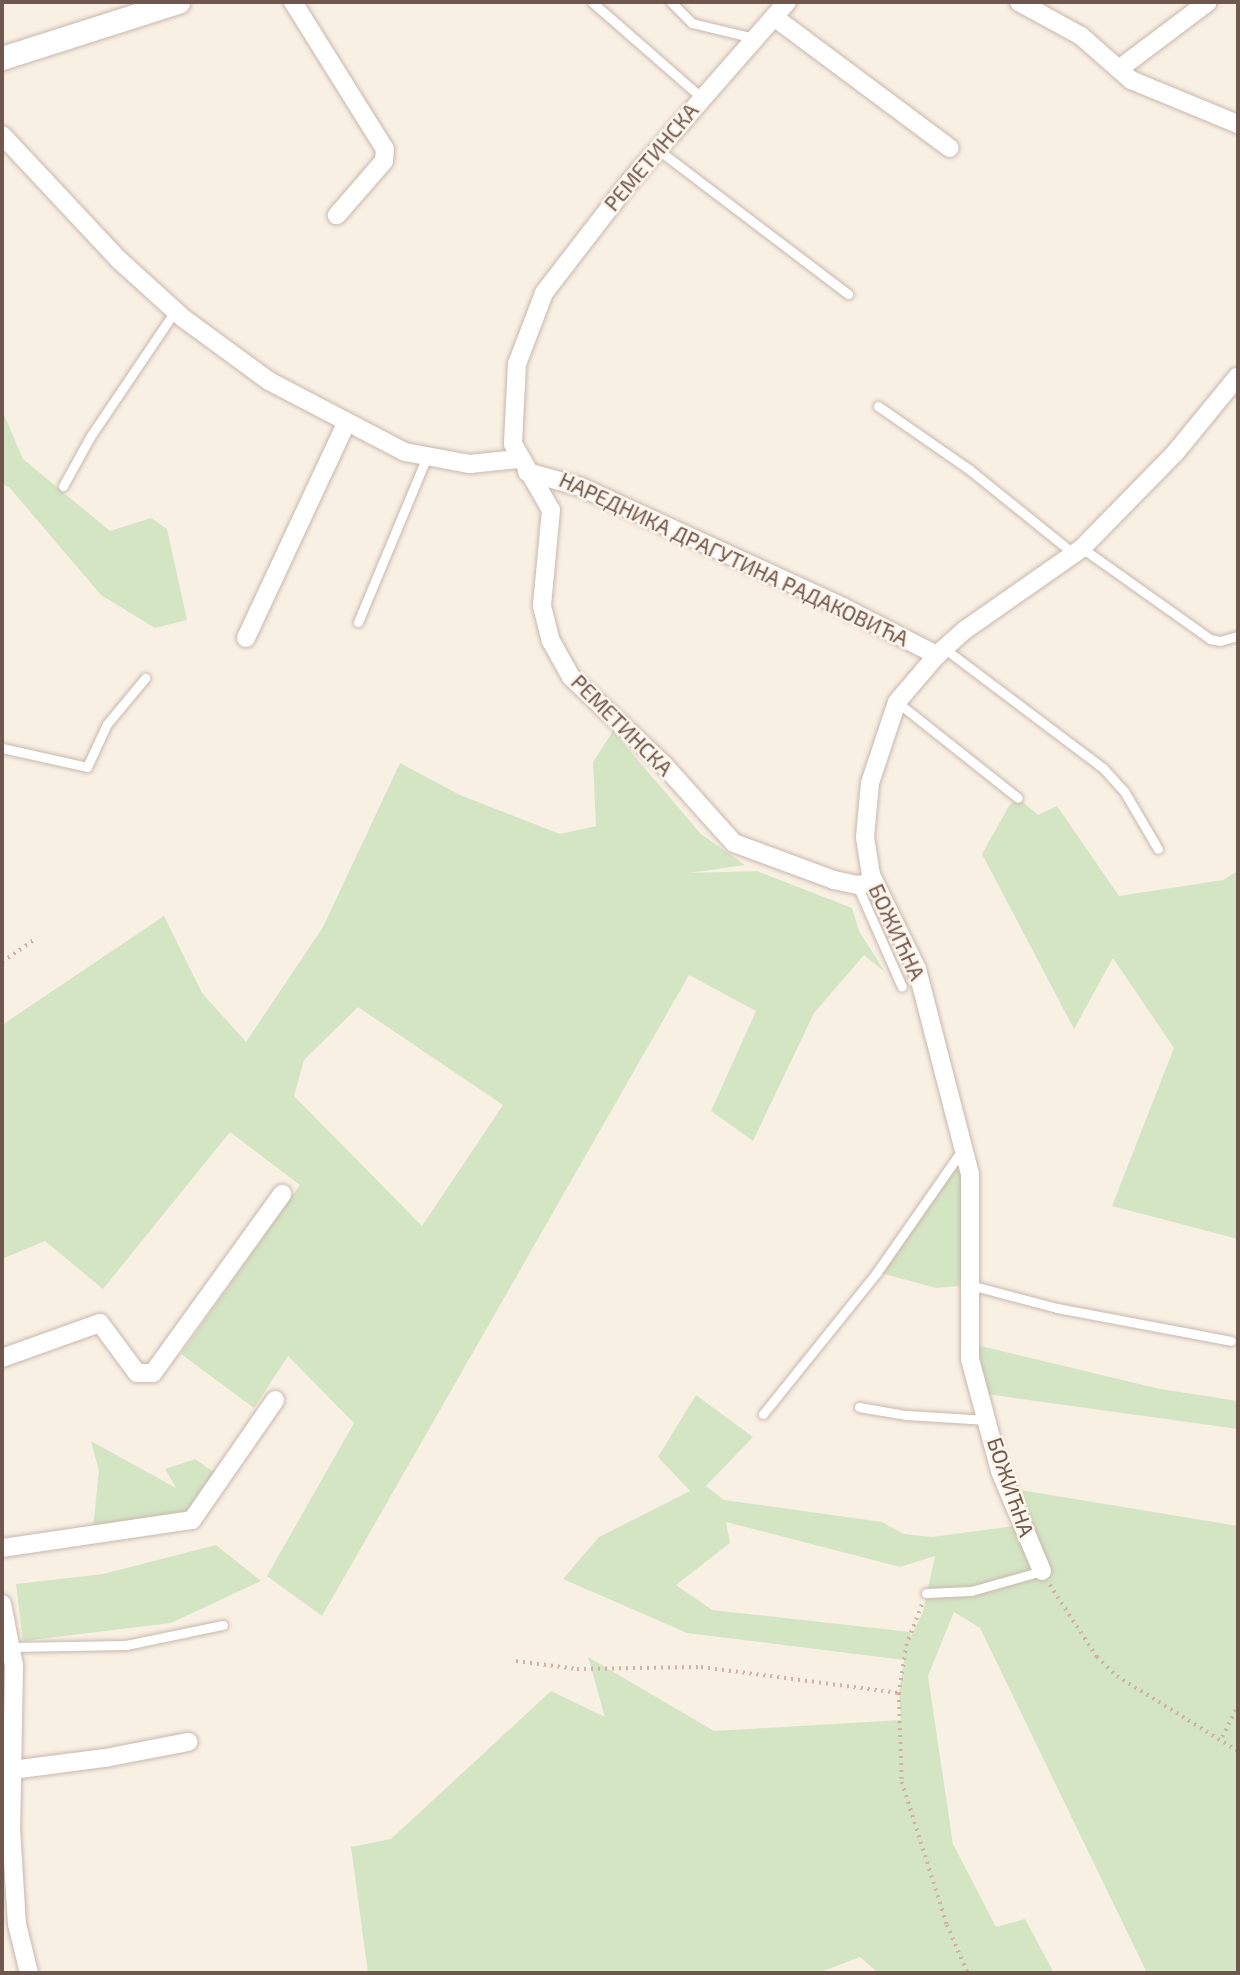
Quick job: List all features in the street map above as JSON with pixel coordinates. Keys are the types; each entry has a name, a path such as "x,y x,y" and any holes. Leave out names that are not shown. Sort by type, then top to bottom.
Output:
{"street":[{"path":"2,58 178,2"},
{"path":"293,2 385,149 384,161 337,215"},
{"name":"РЕМЕТИНСКА","path":"787,2 657,149 538,304 514,378 511,429 522,466 551,510 542,606 554,649 571,677 629,729 734,844 765,858 865,883"},
{"path":"1019,2 1081,36 1141,85 1238,124"},
{"path":"1119,69 1208,2"},
{"path":"774,17 950,148"},
{"name":"НАРЕДНИКА ДРАГУТИНА РАДАКОВИЋА","path":"2,135 118,259 175,311 238,360 346,424 426,459 522,466 581,486 941,652"},
{"name":"БОЖИЋНА","path":"1042,1571 1000,1471 968,1343 973,1207 970,1174 917,969 865,883 870,783 897,702 941,652 1078,551 1175,453 1238,376"},
{"path":"246,638 346,424"},
{"path":"2,1357 100,1323 137,1373 153,1373 282,1194"},
{"path":"2,1548 192,1520 275,1400"},
{"path":"2,1604 11,1647 17,1924 29,1973"},
{"path":"12,1770 105,1758 188,1742"}],"lane":[{"path":"592,2 701,97"},
{"path":"671,2 692,23 754,38"},
{"path":"657,149 848,293"},
{"path":"63,486 90,437 175,311"},
{"path":"878,406 970,470 1078,551 1210,639 1220,641 1238,636"},
{"path":"358,622 426,459"},
{"path":"941,652 1103,768 1125,791 1158,849"},
{"path":"2,748 87,768 107,724 145,678"},
{"path":"897,702 1018,798"},
{"path":"865,883 902,987"},
{"path":"763,1414 877,1272 962,1150"},
{"path":"970,1285 1057,1308 1231,1341"},
{"path":"859,1407 906,1415 988,1420"},
{"path":"926,1593 971,1591 1042,1571"},
{"path":"11,1647 126,1645 223,1625"}],"path":[{"path":"2,962 35,939"},
{"path":"1042,1571 1072,1623 1117,1676 1170,1712 1222,1737 1238,1751"},
{"path":"926,1593 907,1644 899,1693 902,1782 947,1925 968,1973"},
{"path":"516,1661 576,1669 701,1667 899,1693"},
{"path":"1222,1737 1238,1706"}],"green space":[{"path":"2,410 23,459 110,531 151,518 167,529 187,620 155,628 101,595 9,487 2,484"},
{"path":"613,731 701,834 745,865 689,873 757,871 852,908 859,931 885,972 864,955 814,1013 753,1141 711,1111 756,1011 689,975 322,1616 267,1576 354,1423 288,1356 254,1408 181,1354 300,1185 230,1132 103,1289 45,1241 2,1259 2,1025 164,916 202,993 246,1042 323,927 400,763 460,795 560,834 596,826 593,762","holes":["358,1007 503,1105 422,1226 294,1096 304,1060"]},
{"path":"1018,798 1038,815 1057,806 1119,896 1223,880 1238,871 1238,1239 1112,1206 1174,1048 1113,958 1074,1029 982,854 1009,806"},
{"path":"962,1150 970,1285 936,1288 877,1272"},
{"path":"968,1343 1160,1389 1238,1401 1238,1429 979,1393"},
{"path":"696,1395 753,1437 706,1486 724,1500 882,1522 904,1534 932,1537 1021,1525 1008,1488 1238,1526 1238,1973 1147,1973 980,1628 954,1612 928,1676 953,1844 996,1927 1025,1919 1054,1973 878,1973 860,1957 818,1973 368,1973 351,1847 391,1839 551,1691 605,1717 588,1657 714,1731 901,1720 899,1693 904,1660 687,1633 563,1579 599,1537 690,1491 658,1457","holes":["726,1522 900,1567 935,1556 923,1612 910,1638 911,1632 712,1610 676,1585 730,1543"]},
{"path":"91,1441 176,1488 165,1469 195,1459 224,1479 196,1516 93,1528 99,1471"},
{"path":"216,1545 261,1581 171,1623 23,1641 16,1584 103,1574"}]}
